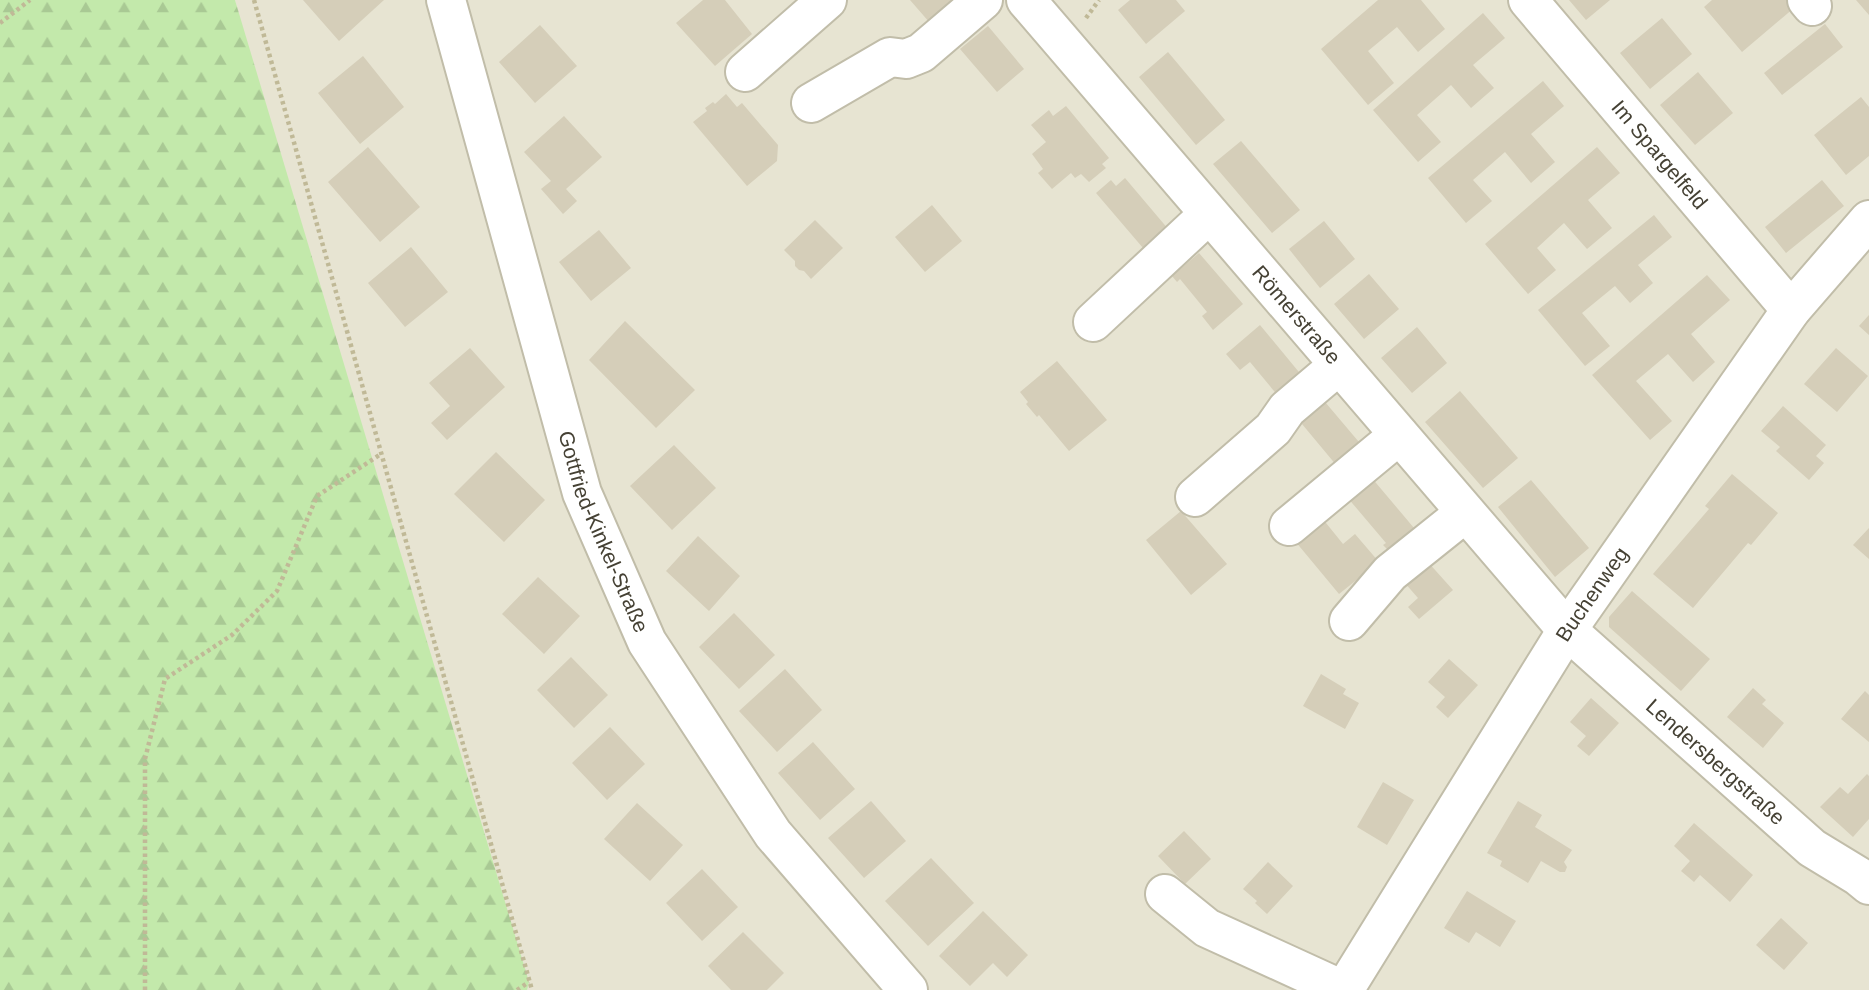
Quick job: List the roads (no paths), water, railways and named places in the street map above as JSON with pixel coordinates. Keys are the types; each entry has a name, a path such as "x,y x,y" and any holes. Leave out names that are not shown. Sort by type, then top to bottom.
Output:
{"street":[{"name":"Gottfried-Kinkel-Straße","path":"446,0 582,493 647,642 773,834 908,990"},
{"path":"745,72 827,0"},
{"path":"811,103 890,57 906,59 921,53 983,0"},
{"name":"Römerstraße","path":"1026,0 1567,630"},
{"name":"Im Spargelfeld","path":"1528,0 1791,310"},
{"path":"1093,322 1209,214"},
{"name":"Buchenweg","path":"1343,990 1567,630 1791,310 1869,220"},
{"path":"1195,497 1273,429 1287,409 1339,365"},
{"path":"1289,526 1399,435"},
{"path":"1349,621 1390,573 1465,513"},
{"name":"Lendersbergstraße","path":"1567,630 1812,848 1865,877"},
{"path":"1165,894 1208,928 1343,990"}]}
